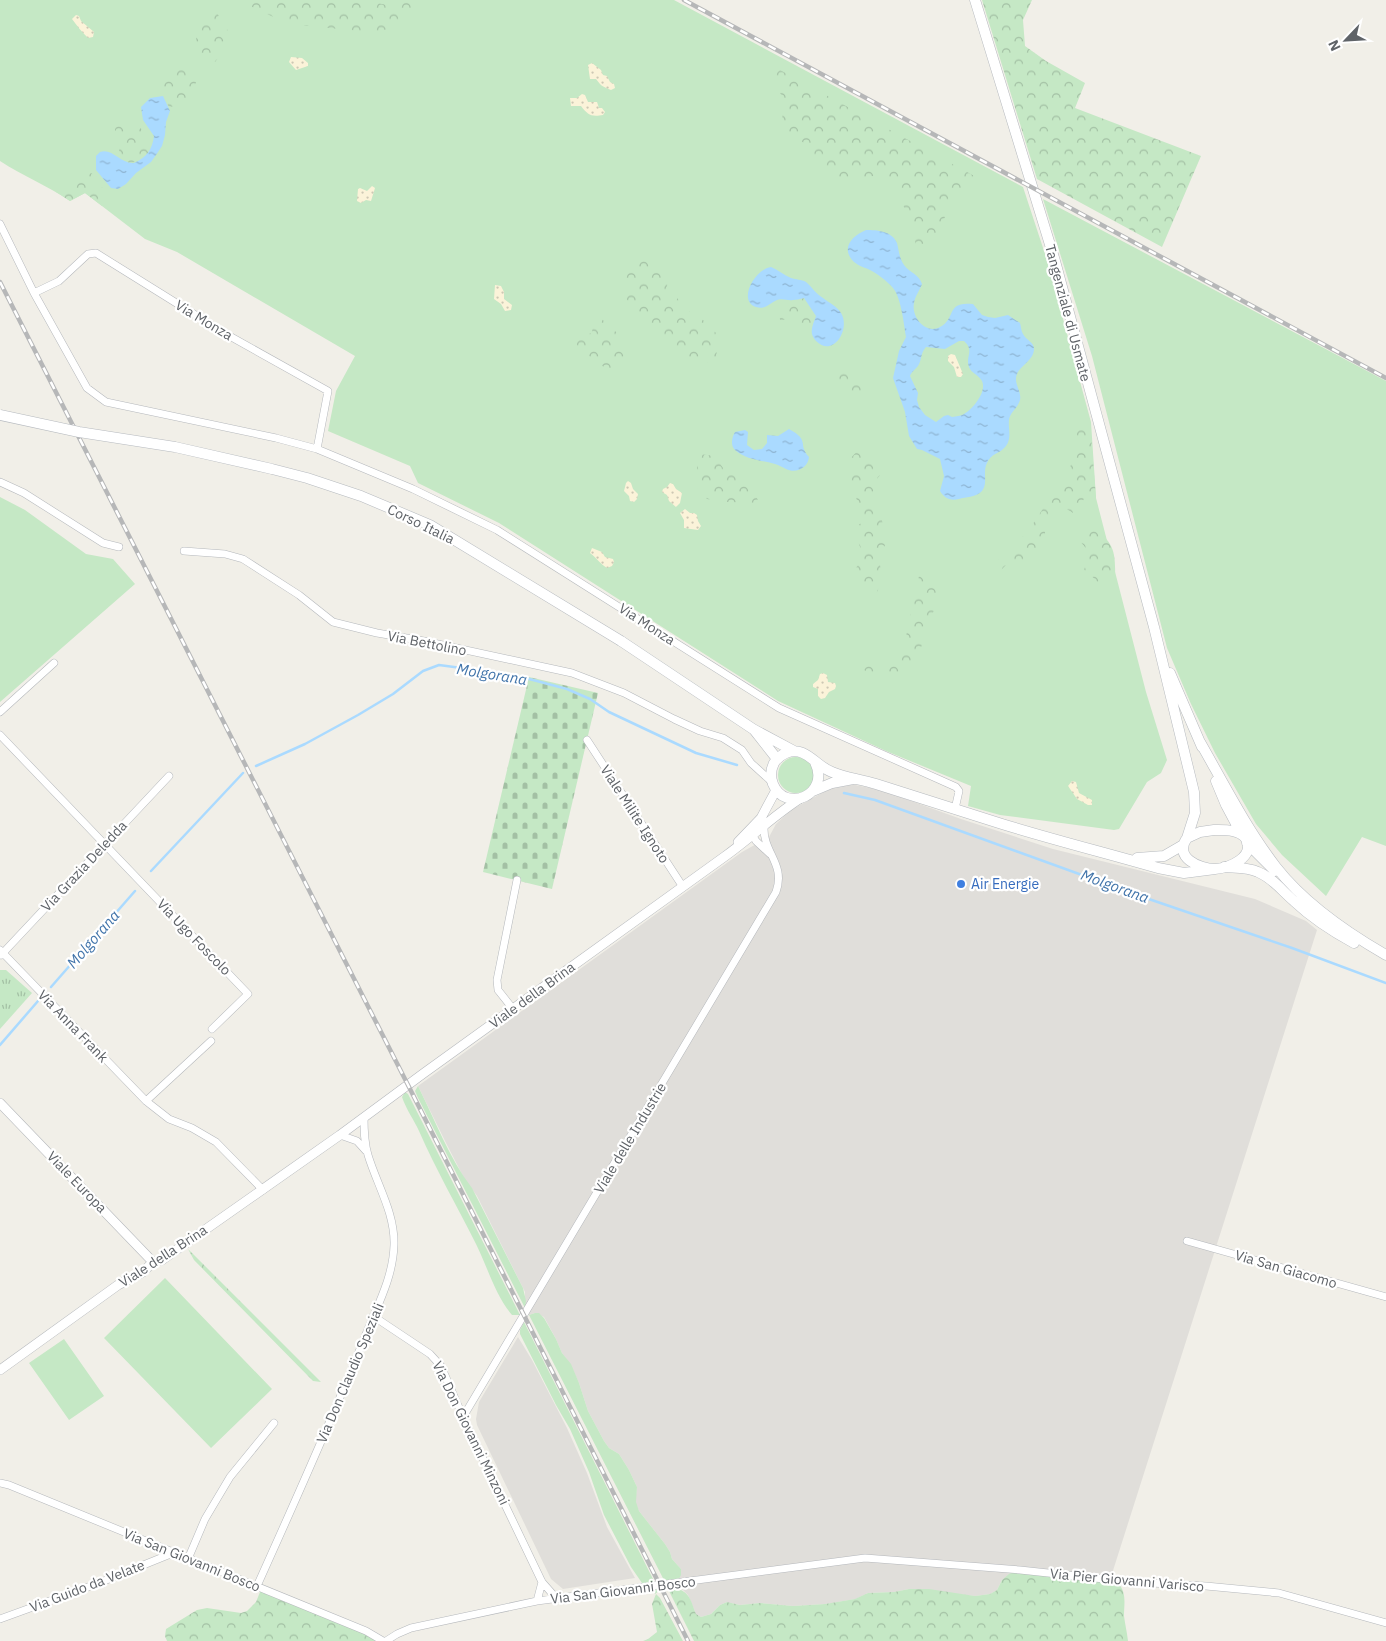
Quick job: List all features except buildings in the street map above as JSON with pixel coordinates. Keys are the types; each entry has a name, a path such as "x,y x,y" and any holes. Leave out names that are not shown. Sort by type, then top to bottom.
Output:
{"main road":[{"name":"Tangenziale di Usmate","path":"975,0 1056,261 1154,627"},
{"name":"Corso Italia","path":"0,415 80,432 175,447 272,469 361,496 430,525 621,641 753,729 794,751"},
{"path":"859,778 832,783 802,798 788,798 774,786 771,776 775,762 782,755 794,751 806,754 833,773 859,778 955,809 1158,868 1184,873 1220,868 1243,858 1246,853 1244,839 1226,805 1166,662 1154,627"},
{"path":"1154,627 1194,792 1195,814 1185,841 1183,853 1189,861 1201,867 1249,868 1260,872 1278,885 1292,900 1327,928 1367,949 1386,955"},
{"path":"753,729 775,762"},
{"path":"1200,742 1254,834 1277,867 1304,896"},
{"path":"813,791 818,780 818,768 815,762"},
{"path":"1123,858 1160,857 1169,854 1193,834 1223,830 1238,832 1263,860 1336,923 1386,955"}],"street":[{"name":"Via Monza","path":"0,224 34,293 87,388 106,402 267,436 317,449 413,489 497,530 779,708 956,787 959,791 955,809"},
{"name":"Via Monza","path":"34,293 59,280 88,254 96,253 226,334 328,391 317,449"},
{"path":"0,482 24,493 103,543 120,547"},
{"name":"Via Bettolino","path":"184,552 225,554 243,558 299,595 333,622 376,633 424,641 572,673 624,693 682,723 723,738 742,750 774,786"},
{"path":"0,712 54,664"},
{"path":"0,735 105,844"},
{"name":"Viale Milite Ignoto","path":"587,740 683,887"},
{"path":"755,766 763,767 775,762"},
{"name":"Via Grazia Deledda","path":"1,953 169,776"},
{"name":"Viale della Brina","path":"0,1370 118,1285 143,1272 153,1262 162,1260 328,1144 753,836 762,822 774,786"},
{"name":"Viale della Brina","path":"724,857 762,822 802,798"},
{"name":"Viale delle Industrie","path":"463,1416 776,892 780,882 778,869 764,836 762,822"},
{"name":"Viale delle Industrie","path":"753,836 772,856"},
{"name":"Via Ugo Foscolo","path":"105,844 248,994 212,1029"},
{"path":"513,1009 498,990 497,980 517,880"},
{"name":"Via Anna Frank","path":"1,953 146,1102 169,1118 192,1128 216,1142 263,1190"},
{"path":"146,1102 211,1040"},
{"name":"Viale Europa","path":"0,1103 153,1262"},
{"name":"Via Don Claudio Speziali","path":"257,1586 341,1397 390,1276 394,1234 390,1216 368,1153 364,1135 364,1117"},
{"path":"340,1135 357,1141 368,1153"},
{"name":"Via San Giacomo","path":"1187,1242 1386,1297"},
{"name":"Via Don Giovanni Minzoni","path":"373,1316 436,1359 441,1366 542,1582 557,1599"},
{"path":"188,1559 205,1519 230,1477 274,1422"},
{"name":"Via San Giovanni Bosco","path":"0,1483 257,1586 366,1631 385,1641 411,1628 537,1601 865,1558"},
{"name":"Via Guido da Velate","path":"0,1619 99,1583 173,1553"},
{"name":"Via Pier Giovanni Varisco","path":"865,1558 1279,1593 1386,1623"},
{"path":"537,1601 542,1582"}],"shaded area":[{"path":"850,784 881,790 1053,849 1255,899 1306,921 1317,930 1110,1580 1002,1580 997,1590 990,1594 975,1596 909,1589 894,1592 868,1593 856,1599 825,1604 793,1606 760,1603 740,1605 727,1602 720,1605 711,1614 701,1617 696,1614 688,1595 675,1586 681,1569 672,1559 665,1544 639,1511 635,1502 637,1487 629,1470 619,1454 609,1448 604,1441 588,1411 579,1383 570,1364 562,1353 544,1317 535,1313 529,1315 525,1308 525,1292 477,1196 464,1178 418,1086 742,852 769,837 776,824 791,810 831,788"},
{"path":"518,1337 567,1428 587,1473 607,1527 635,1578 563,1589 551,1579 477,1425 476,1419 479,1402"}],"green space":[{"path":"0,0 674,0 1023,187 1047,260 1091,422 1096,498 1146,692 1167,760 1161,773 1147,782 1119,829 1114,830 1000,815 968,806 971,786 886,751 778,701 499,523 418,483 410,466 328,431 336,391 355,356 177,252 145,239 85,193 70,201 0,161"},
{"path":"242,0 362,0 392,6 395,0 421,0 416,10 403,26 379,31 360,31 288,24 246,4"},
{"path":"982,0 1032,0 1023,20 1025,46 1046,61 1085,83 1075,108 1201,156 1162,247 1037,179"},
{"path":"217,13 233,39 215,62 194,48 200,23"},
{"path":"182,64 197,79 189,104 169,107 159,87"},
{"path":"780,70 978,178 955,193 931,244 916,244 900,195 890,181 872,176 848,180 829,177 814,160 813,150 784,128 782,119 785,99 774,86 774,75"},
{"path":"116,123 127,123 132,129 136,124 146,137 149,153 130,163 118,159 120,144 123,140 115,130"},
{"path":"91,173 96,176 106,195 102,206 85,193 70,201 56,192 74,184"},
{"path":"1043,199 1386,381 1386,846 1362,837 1326,896 1282,855 1256,824 1215,753 1167,648 1092,356"},
{"path":"657,258 668,274 666,299 677,298 687,310 703,320 718,335 716,361 713,364 690,358 667,344 654,327 639,320 626,298 623,275 639,261"},
{"path":"804,298 816,316 813,326 805,330 794,327 789,319 780,320 779,307 791,301"},
{"path":"594,312 626,341 623,364 612,373 578,348 574,337 592,333"},
{"path":"843,369 856,371 870,386 859,398 849,393 835,376 834,374"},
{"path":"1086,424 1091,436 1096,498 1086,492 1078,516 1065,508 1045,528 1045,537 1020,568 1008,563 1000,571 994,567 1003,550 1010,553 1035,521 1071,465 1078,427"},
{"path":"860,448 873,456 883,472 873,483 874,504 881,515 886,543 879,557 882,580 874,599 861,586 854,570 864,558 853,527 864,522 851,482 850,459"},
{"path":"699,454 715,456 725,471 748,476 759,503 707,499 695,485"},
{"path":"0,497 25,510 86,554 113,559 135,584 0,702"},
{"path":"1089,523 1108,541 1115,559 1115,577 1100,586 1084,570 1090,553 1079,540 1081,531"},
{"path":"932,573 936,581 938,598 915,660 902,672 874,675 862,669 867,663 884,664 896,656 905,641 919,576"},
{"path":"529,677 598,693 552,889 483,872"},
{"path":"796,757 803,758 809,762 813,768 813,782 809,788 803,792 796,793 789,792 783,788 779,782 778,775 779,768 783,762 789,758"},
{"path":"0,970 6,970 32,993 0,1029"},
{"path":"418,1086 449,1152 472,1188 523,1288 526,1301 525,1308 418,1098 415,1091"},
{"path":"405,1092 408,1094 520,1315 512,1315 496,1290 476,1244 406,1106 402,1097"},
{"path":"188,1249 321,1382 313,1381 194,1260"},
{"path":"165,1278 272,1389 211,1448 104,1338"},
{"path":"539,1313 544,1318 562,1353 571,1364 588,1411 604,1441 609,1448 619,1454 629,1470 637,1487 636,1502 639,1511 665,1544 672,1559 681,1569 681,1575 675,1586 677,1588 668,1588 529,1315"},
{"path":"524,1322 659,1591 655,1594 651,1584 642,1583 631,1567 604,1515 589,1472 570,1429 520,1334"},
{"path":"64,1339 104,1396 69,1420 29,1363"},
{"path":"1020,1570 1118,1583 1124,1594 1124,1616 1128,1641 694,1641 668,1589 684,1592 690,1599 696,1614 701,1617 711,1614 720,1605 727,1602 740,1605 760,1603 793,1606 825,1604 855,1599 868,1593 894,1592 909,1589 929,1589 975,1596 990,1594 997,1590 1002,1580 1009,1574"},
{"path":"262,1591 374,1638 375,1641 167,1641 165,1636 166,1629 197,1610 207,1608 241,1613 247,1611 256,1602"},
{"path":"656,1594 683,1641 643,1641 657,1632 652,1604"}],"sand":[{"path":"76,15 94,32 93,37 88,38 72,19"},
{"path":"291,57 302,58 308,63 308,66 296,70 289,62"},
{"path":"592,63 601,70 603,75 607,76 615,88 611,90 602,86 596,79 590,79 588,65"},
{"path":"582,94 585,95 588,102 597,102 599,108 602,108 605,112 603,115 595,116 588,113 581,106 571,106 570,98 577,98"},
{"path":"372,186 375,188 371,201 366,200 361,203 357,201 358,189 367,191"},
{"path":"495,285 501,286 504,292 504,299 512,305 511,310 505,311 501,304 494,299"},
{"path":"951,354 955,355 963,374 961,377 957,377 954,367 948,361 948,356"},
{"path":"628,481 638,494 634,502 630,501 629,496 624,491"},
{"path":"670,483 682,493 680,503 676,507 669,501 667,495 662,492"},
{"path":"685,509 697,515 701,526 698,530 684,528 684,520 680,513"},
{"path":"592,548 602,552 605,557 613,559 612,566 607,568 602,565 590,553"},
{"path":"820,674 827,675 828,682 835,683 836,686 825,698 821,699 818,696 818,689 813,687 813,684 818,680"},
{"path":"1072,781 1076,782 1079,793 1092,800 1092,805 1077,799 1068,786"}],"water":[{"path":"163,96 170,111 162,146 151,162 136,173 126,184 118,189 111,188 96,170 96,156 100,152 105,151 129,163 134,163 146,156 154,136 143,120 141,107 150,98"},
{"path":"866,230 879,231 892,236 897,243 902,262 906,268 919,278 922,284 915,298 914,308 917,319 925,327 935,329 940,327 958,305 973,304 982,315 995,318 1008,315 1020,323 1023,334 1034,347 1032,356 1016,377 1020,400 1010,417 1008,443 1004,449 993,455 989,460 986,467 985,486 976,495 953,500 944,496 940,491 944,476 940,459 917,449 909,436 905,412 893,378 899,351 906,337 900,304 896,292 882,277 854,262 848,252 852,239","holes":["959,341 964,341 969,348 969,367 982,381 983,390 978,400 968,412 958,416 944,416 936,422 925,415 919,407 918,393 910,376 919,364 926,347 945,349"]},
{"path":"771,267 791,278 806,282 818,295 835,306 841,313 844,327 839,339 834,344 822,345 812,335 816,316 804,298 797,300 779,299 762,308 751,304 748,298 750,286 759,273"},
{"path":"789,429 800,437 809,457 801,469 794,471 776,464 749,458 739,453 732,446 735,432 745,430 748,432 747,445 754,450 762,449 767,443 767,435 778,436"}],"waterway":[{"name":"Molgorana","path":"256,766 305,744 358,715 393,694 423,671 439,665 514,675 567,689 590,699 609,712 696,753 737,765"},
{"name":"Molgorana","path":"151,871 243,773"},
{"name":"Molgorana","path":"844,793 875,800 1386,983"},
{"name":"Molgorana","path":"51,987 135,891"},
{"name":"Molgorana","path":"0,1045 38,1001"}],"railway":[{"path":"684,0 1386,378"},
{"path":"0,282 688,1641"}],"place":[{"name":"Air Energie","path":"961,884"}]}
